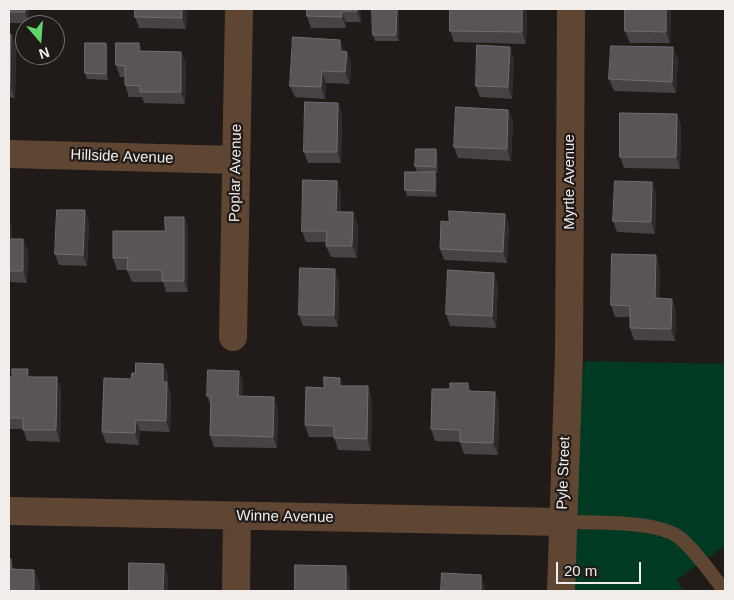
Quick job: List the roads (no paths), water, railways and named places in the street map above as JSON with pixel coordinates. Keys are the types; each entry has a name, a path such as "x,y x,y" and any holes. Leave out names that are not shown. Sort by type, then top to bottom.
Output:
{"street":[{"name":"Poplar Avenue","path":"232,337 239,9"},
{"name":"Myrtle Avenue","path":"569,355 571,9"},
{"name":"Hillside Avenue","path":"9,154 236,160"},
{"name":"Pyle Street","path":"561,591 569,355"},
{"name":"Winne Avenue","path":"9,510 562,522"},
{"path":"236,591 237,516"}],"lane":[{"path":"562,522 638,525 662,529 679,536 725,591"}]}
